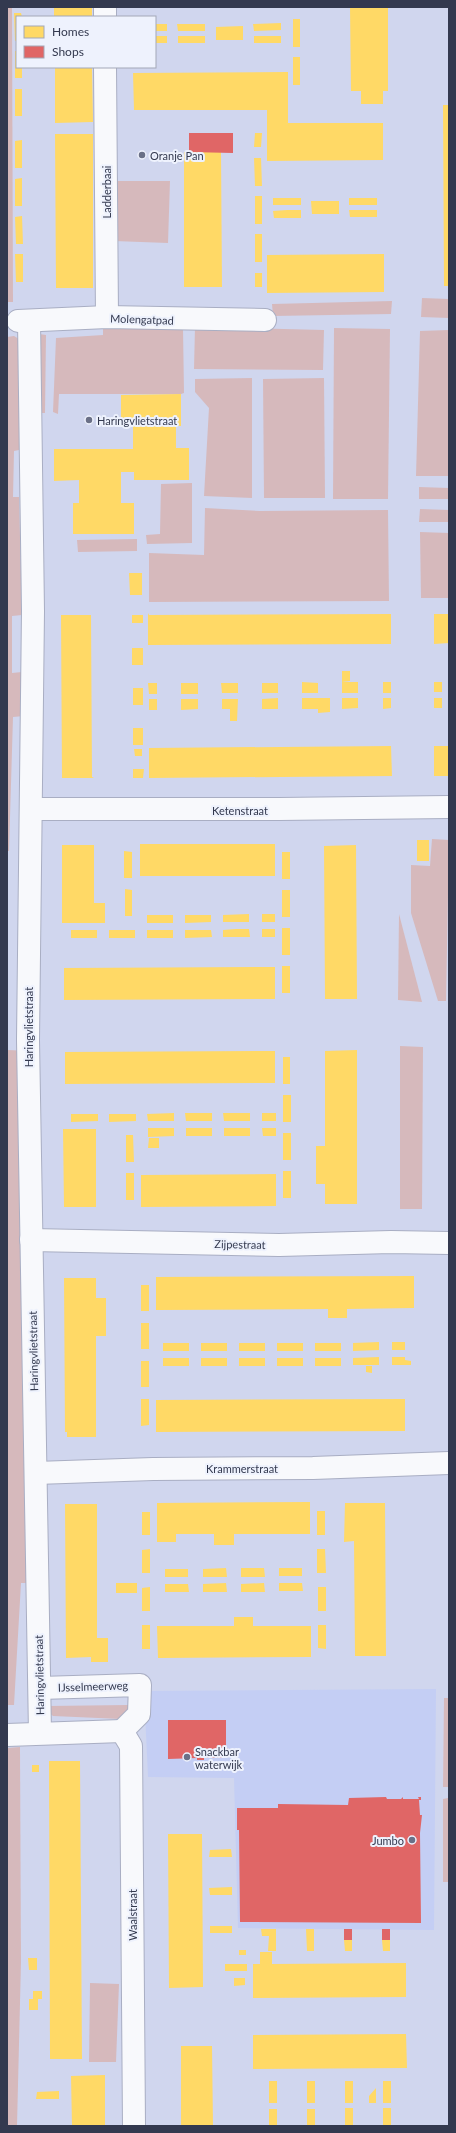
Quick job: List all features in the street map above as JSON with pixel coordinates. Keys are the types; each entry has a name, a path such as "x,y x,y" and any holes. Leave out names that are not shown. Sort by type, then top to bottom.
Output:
{"street":[{"name":"Ladderbaai","path":"105,68 107,317"},
{"name":"Molengatpad","path":"24,321 107,317 265,320"},
{"name":"Haringvlietstraat","path":"24,321 33,611 28,1040 40,1733"},
{"name":"Ketenstraat","path":"31,809 449,807"},
{"name":"Zijpestraat","path":"31,1240 279,1245 391,1242 449,1244"},
{"name":"Krammerstraat","path":"36,1473 313,1468 449,1463"},
{"name":"IJsselmeerweg","path":"40,1688 140,1685 139,1714 122,1731"},
{"path":"7,1735 122,1731"},
{"name":"Waalstraat","path":"122,1731 131,1746 133,1772 134,2126"}],"shaded area":[{"path":"7,7 12,7 13,302 7,302"},
{"path":"114,181 170,181 168,243 114,241"},
{"path":"422,298 449,299 449,318 421,317"},
{"path":"392,301 391,314 273,316 272,304"},
{"path":"103,327 183,328 184,393 59,394 58,414 53,412 56,338 103,335"},
{"path":"195,327 324,330 323,370 194,369"},
{"path":"334,328 390,329 388,499 333,499"},
{"path":"449,330 449,476 416,476 420,331"},
{"path":"39,334 46,335 45,413 37,413"},
{"path":"14,336 19,339 19,450 14,451 13,497 19,497 22,615 12,616 12,673 22,672 24,716 13,717 9,851 7,851 7,337"},
{"path":"252,378 252,498 204,496 209,408 195,392 195,379"},
{"path":"324,378 325,498 264,498 263,379"},
{"path":"192,483 192,543 147,544 146,535 160,534 161,484"},
{"path":"419,487 449,488 449,499 419,499"},
{"path":"205,508 260,511 388,510 389,601 149,602 149,553 204,555"},
{"path":"420,509 449,510 449,522 419,522"},
{"path":"420,532 449,533 449,598 421,598"},
{"path":"137,539 137,551 78,552 77,540"},
{"path":"432,839 449,840 446,1001 438,1001 411,913 411,865 430,866"},
{"path":"399,914 422,1002 398,1000"},
{"path":"400,1046 423,1047 422,1209 400,1209"},
{"path":"7,1050 32,1051 34,1583 21,1583 14,1705 7,1705"},
{"path":"436,1689 434,1930 238,1928 234,1778 148,1777 144,1691"},
{"path":"444,1698 449,1698 449,1787 443,1787"},
{"path":"128,1705 130,1713 121,1719 53,1716 48,1712 48,1706"},
{"path":"20,1747 21,1962 17,2126 7,2126 7,1748"},
{"path":"448,1798 449,1882 443,1882 443,1799"},
{"path":"90,1983 119,1984 116,2062 89,2062"}],"building: Homes":[{"path":"54,7 92,7 92,16 54,16"},
{"path":"350,7 388,7 388,91 383,91 383,104 361,104 361,91 351,91"},
{"path":"14,13 21,13 22,16 16,16 15,41"},
{"path":"293,19 300,19 300,47 293,47"},
{"path":"281,23 281,30 254,31 253,24"},
{"path":"156,24 167,24 167,31 156,31"},
{"path":"177,24 205,24 205,31 178,31"},
{"path":"243,26 243,40 216,40 216,27"},
{"path":"156,36 167,36 167,43 156,43"},
{"path":"178,36 205,36 205,43 178,43"},
{"path":"254,36 281,36 281,43 254,43"},
{"path":"16,51 16,68 22,68 22,78 15,78"},
{"path":"293,57 300,57 300,85 293,85"},
{"path":"55,68 92,68 93,122 55,123"},
{"path":"288,72 288,123 383,123 383,160 267,161 267,110 134,110 133,73"},
{"path":"15,89 22,89 22,116 15,116"},
{"path":"443,105 449,105 449,286 444,286"},
{"path":"255,133 262,133 261,147 254,147"},
{"path":"55,134 93,134 93,288 56,288"},
{"path":"22,140 22,168 15,168 15,141"},
{"path":"184,152 221,152 222,287 184,287"},
{"path":"254,158 261,158 262,186 255,186"},
{"path":"22,178 22,206 15,206 15,179"},
{"path":"255,196 262,196 262,224 255,224"},
{"path":"273,198 301,198 301,205 273,205"},
{"path":"349,198 377,198 377,205 349,205"},
{"path":"311,201 339,201 339,214 312,214"},
{"path":"301,210 301,218 274,218 273,211"},
{"path":"349,210 377,210 377,217 350,217"},
{"path":"22,216 23,244 16,244 15,217"},
{"path":"255,234 262,234 262,262 255,262"},
{"path":"15,254 23,254 23,282 16,282"},
{"path":"384,254 384,292 267,293 267,255"},
{"path":"255,273 262,273 262,287 255,287"},
{"path":"181,394 181,426 176,426 176,448 189,448 189,480 134,480 134,472 121,472 121,503 134,503 134,534 73,534 73,503 79,503 79,480 54,481 54,449 133,449 133,426 121,426 121,395"},
{"path":"129,573 142,573 142,595 130,595"},
{"path":"148,613 149,615 391,614 391,644 148,645"},
{"path":"434,614 449,614 449,643 434,644"},
{"path":"61,615 91,615 92,777 94,778 62,778"},
{"path":"132,615 143,615 143,623 132,623"},
{"path":"132,648 143,648 143,665 132,665"},
{"path":"342,671 350,671 350,681 342,682"},
{"path":"302,682 318,683 318,693 302,693"},
{"path":"342,682 358,682 358,693 342,693"},
{"path":"383,682 391,682 391,693 383,693"},
{"path":"434,682 442,682 442,692 434,692"},
{"path":"148,683 157,683 157,694 149,694"},
{"path":"181,683 198,683 198,694 181,694"},
{"path":"221,683 238,683 238,693 222,693"},
{"path":"262,683 278,683 278,693 262,693"},
{"path":"133,688 143,688 143,705 133,705"},
{"path":"278,698 278,709 262,709 262,699"},
{"path":"302,698 330,698 330,712 318,713 318,709 302,709"},
{"path":"342,698 358,698 358,708 342,709"},
{"path":"383,698 391,698 391,708 383,709"},
{"path":"434,698 442,698 442,708 434,708"},
{"path":"149,699 157,699 157,710 149,710"},
{"path":"181,699 198,699 198,709 181,710"},
{"path":"222,699 238,699 237,721 230,721 230,709 222,709"},
{"path":"133,728 143,728 143,745 133,745"},
{"path":"391,746 392,776 149,778 149,748"},
{"path":"434,746 449,746 449,776 434,776"},
{"path":"134,749 142,749 142,756 135,756"},
{"path":"133,769 144,769 143,778 133,778"},
{"path":"417,840 429,840 429,861 417,861"},
{"path":"140,844 275,844 275,876 140,876"},
{"path":"62,845 94,845 94,903 105,903 105,923 62,923"},
{"path":"356,845 357,999 325,999 324,846"},
{"path":"124,851 132,852 132,878 124,878"},
{"path":"282,852 290,852 290,879 282,879"},
{"path":"125,889 132,890 132,916 125,916"},
{"path":"282,890 290,890 290,917 282,917"},
{"path":"249,914 249,922 223,922 223,915"},
{"path":"262,914 275,914 275,922 262,922"},
{"path":"147,915 173,915 173,923 147,923"},
{"path":"185,915 211,915 211,922 185,923"},
{"path":"282,928 290,928 290,955 282,955"},
{"path":"249,929 250,937 223,937 223,930"},
{"path":"262,929 275,929 275,937 262,937"},
{"path":"71,930 97,930 97,938 71,938"},
{"path":"109,930 135,930 135,938 109,938"},
{"path":"147,930 173,930 173,938 147,938"},
{"path":"185,930 211,930 212,937 185,938"},
{"path":"282,966 290,966 290,993 282,993"},
{"path":"275,967 275,999 64,1000 64,968"},
{"path":"357,1050 357,1204 325,1204 325,1184 316,1184 316,1146 325,1146 325,1051"},
{"path":"275,1051 275,1083 65,1084 65,1052"},
{"path":"283,1057 290,1057 290,1084 283,1084"},
{"path":"283,1095 291,1095 291,1122 283,1122"},
{"path":"174,1113 174,1121 148,1121 147,1114"},
{"path":"185,1113 212,1113 212,1121 186,1121"},
{"path":"223,1113 250,1113 250,1121 224,1121"},
{"path":"262,1113 276,1113 276,1121 262,1121"},
{"path":"71,1114 98,1114 98,1121 71,1122"},
{"path":"109,1114 136,1114 136,1121 109,1122"},
{"path":"148,1128 174,1128 174,1136 148,1137"},
{"path":"186,1128 212,1128 212,1136 186,1136"},
{"path":"224,1128 250,1128 250,1136 224,1136"},
{"path":"262,1128 276,1128 276,1136 263,1136"},
{"path":"63,1129 96,1129 96,1207 64,1207"},
{"path":"283,1133 291,1133 291,1160 283,1160"},
{"path":"126,1135 133,1135 134,1162 126,1162"},
{"path":"149,1138 159,1138 159,1148 148,1148"},
{"path":"283,1171 291,1171 291,1198 283,1198"},
{"path":"126,1173 134,1173 134,1200 126,1200"},
{"path":"276,1174 276,1206 141,1207 141,1175"},
{"path":"414,1276 414,1308 347,1309 347,1318 328,1318 328,1309 156,1310 156,1277"},
{"path":"64,1278 96,1278 96,1298 106,1298 106,1336 96,1336 96,1437 67,1437 67,1432 65,1432"},
{"path":"141,1285 149,1285 149,1311 141,1311"},
{"path":"141,1323 149,1323 149,1349 141,1349"},
{"path":"379,1342 379,1350 353,1351 353,1343"},
{"path":"392,1342 405,1342 405,1350 392,1350"},
{"path":"163,1343 189,1343 189,1351 163,1351"},
{"path":"201,1343 227,1343 227,1351 201,1351"},
{"path":"239,1343 265,1343 265,1351 239,1351"},
{"path":"277,1343 303,1343 303,1351 277,1351"},
{"path":"315,1343 341,1343 341,1351 315,1351"},
{"path":"379,1357 379,1365 353,1365 353,1358"},
{"path":"392,1357 405,1357 405,1365 392,1365"},
{"path":"163,1358 189,1358 189,1366 163,1366"},
{"path":"201,1358 227,1358 227,1366 201,1366"},
{"path":"239,1358 265,1358 265,1366 239,1366"},
{"path":"277,1358 303,1358 303,1366 277,1366"},
{"path":"315,1358 341,1358 341,1366 315,1366"},
{"path":"405,1360 411,1361 411,1365 405,1365"},
{"path":"141,1361 149,1361 149,1387 141,1387"},
{"path":"366,1366 372,1366 372,1373 366,1372"},
{"path":"141,1399 149,1399 149,1425 141,1426"},
{"path":"405,1399 405,1431 156,1432 156,1400"},
{"path":"310,1502 310,1534 234,1534 234,1545 214,1545 214,1534 176,1534 176,1542 157,1542 157,1503"},
{"path":"345,1503 385,1503 386,1656 355,1656 354,1541 344,1542"},
{"path":"65,1504 97,1504 97,1638 108,1638 108,1662 91,1662 91,1657 66,1658"},
{"path":"317,1511 325,1511 325,1535 317,1535"},
{"path":"142,1512 150,1512 150,1535 142,1535"},
{"path":"150,1549 150,1573 142,1573 142,1550"},
{"path":"317,1549 325,1549 326,1573 317,1573"},
{"path":"226,1568 227,1577 203,1577 203,1569"},
{"path":"241,1568 264,1568 265,1577 241,1577"},
{"path":"279,1568 302,1568 302,1576 279,1576"},
{"path":"165,1569 188,1569 188,1577 165,1577"},
{"path":"116,1583 137,1583 137,1593 116,1593"},
{"path":"226,1583 227,1592 203,1592 203,1584"},
{"path":"264,1583 265,1592 241,1592 241,1584"},
{"path":"279,1583 302,1583 303,1591 279,1591"},
{"path":"165,1584 188,1584 189,1592 165,1592"},
{"path":"150,1587 150,1611 142,1611 142,1588"},
{"path":"318,1587 326,1587 326,1611 318,1611"},
{"path":"234,1617 253,1617 253,1626 311,1626 311,1657 158,1658 157,1626 234,1626"},
{"path":"142,1625 150,1625 150,1649 142,1649"},
{"path":"318,1625 326,1625 326,1649 318,1648"},
{"path":"49,1761 80,1761 82,2059 50,2059"},
{"path":"32,1765 39,1765 39,1772 32,1772"},
{"path":"168,1834 202,1834 203,1987 169,1988"},
{"path":"231,1849 232,1857 209,1857 210,1850"},
{"path":"232,1887 232,1895 210,1895 209,1888"},
{"path":"210,1926 232,1926 232,1933 210,1933"},
{"path":"261,1929 276,1929 276,1951 268,1951 269,1936 262,1936"},
{"path":"306,1929 314,1929 314,1951 307,1951"},
{"path":"344,1940 352,1940 352,1951 345,1951"},
{"path":"382,1940 390,1940 390,1951 383,1951"},
{"path":"239,1950 246,1950 246,1955 239,1955"},
{"path":"260,1952 272,1952 272,1964 406,1963 406,1997 253,1998 253,1964 260,1964"},
{"path":"28,1958 37,1958 37,1970 29,1970"},
{"path":"225,1964 247,1964 247,1971 225,1971"},
{"path":"234,1978 245,1978 245,1985 234,1986"},
{"path":"33,1991 42,1991 42,1999 38,1999 38,2010 29,2010 29,1999 33,1999"},
{"path":"406,2034 407,2068 253,2069 253,2035"},
{"path":"181,2046 212,2046 213,2126 181,2126"},
{"path":"105,2075 105,2126 72,2126 71,2076"},
{"path":"269,2081 277,2081 277,2103 269,2103"},
{"path":"307,2081 315,2081 315,2103 307,2103"},
{"path":"345,2081 353,2081 353,2103 345,2103"},
{"path":"383,2081 391,2081 391,2103 383,2103"},
{"path":"376,2088 376,2103 369,2103 369,2096"},
{"path":"59,2091 59,2099 36,2099 37,2092"},
{"path":"345,2108 353,2108 353,2126 345,2126"},
{"path":"383,2108 391,2108 391,2126 383,2126"},
{"path":"269,2109 277,2109 277,2126 269,2126"},
{"path":"307,2109 315,2109 315,2126 307,2126"}],"building: Shops":[{"path":"189,133 233,133 233,153 189,152"},
{"path":"168,1720 226,1720 226,1748 228,1748 228,1755 226,1755 226,1758 204,1758 204,1760 197,1760 197,1758 168,1759"},
{"path":"386,1797 387,1799 401,1799 403,1797 403,1799 419,1799 418,1797 421,1797 421,1800 419,1800 420,1815 422,1815 420,1833 421,1923 240,1922 239,1830 237,1830 237,1808 278,1808 278,1804 348,1805 349,1798"},
{"path":"344,1929 352,1929 352,1940 344,1940"},
{"path":"382,1929 390,1929 390,1940 382,1940"}],"place":[{"name":"Oranje Pan","path":"142,155"},
{"name":"Haringvlietstraat","path":"89,420"},
{"name":"Snackbar waterwijk","path":"187,1757"},
{"name":"Jumbo","path":"412,1840"}]}
